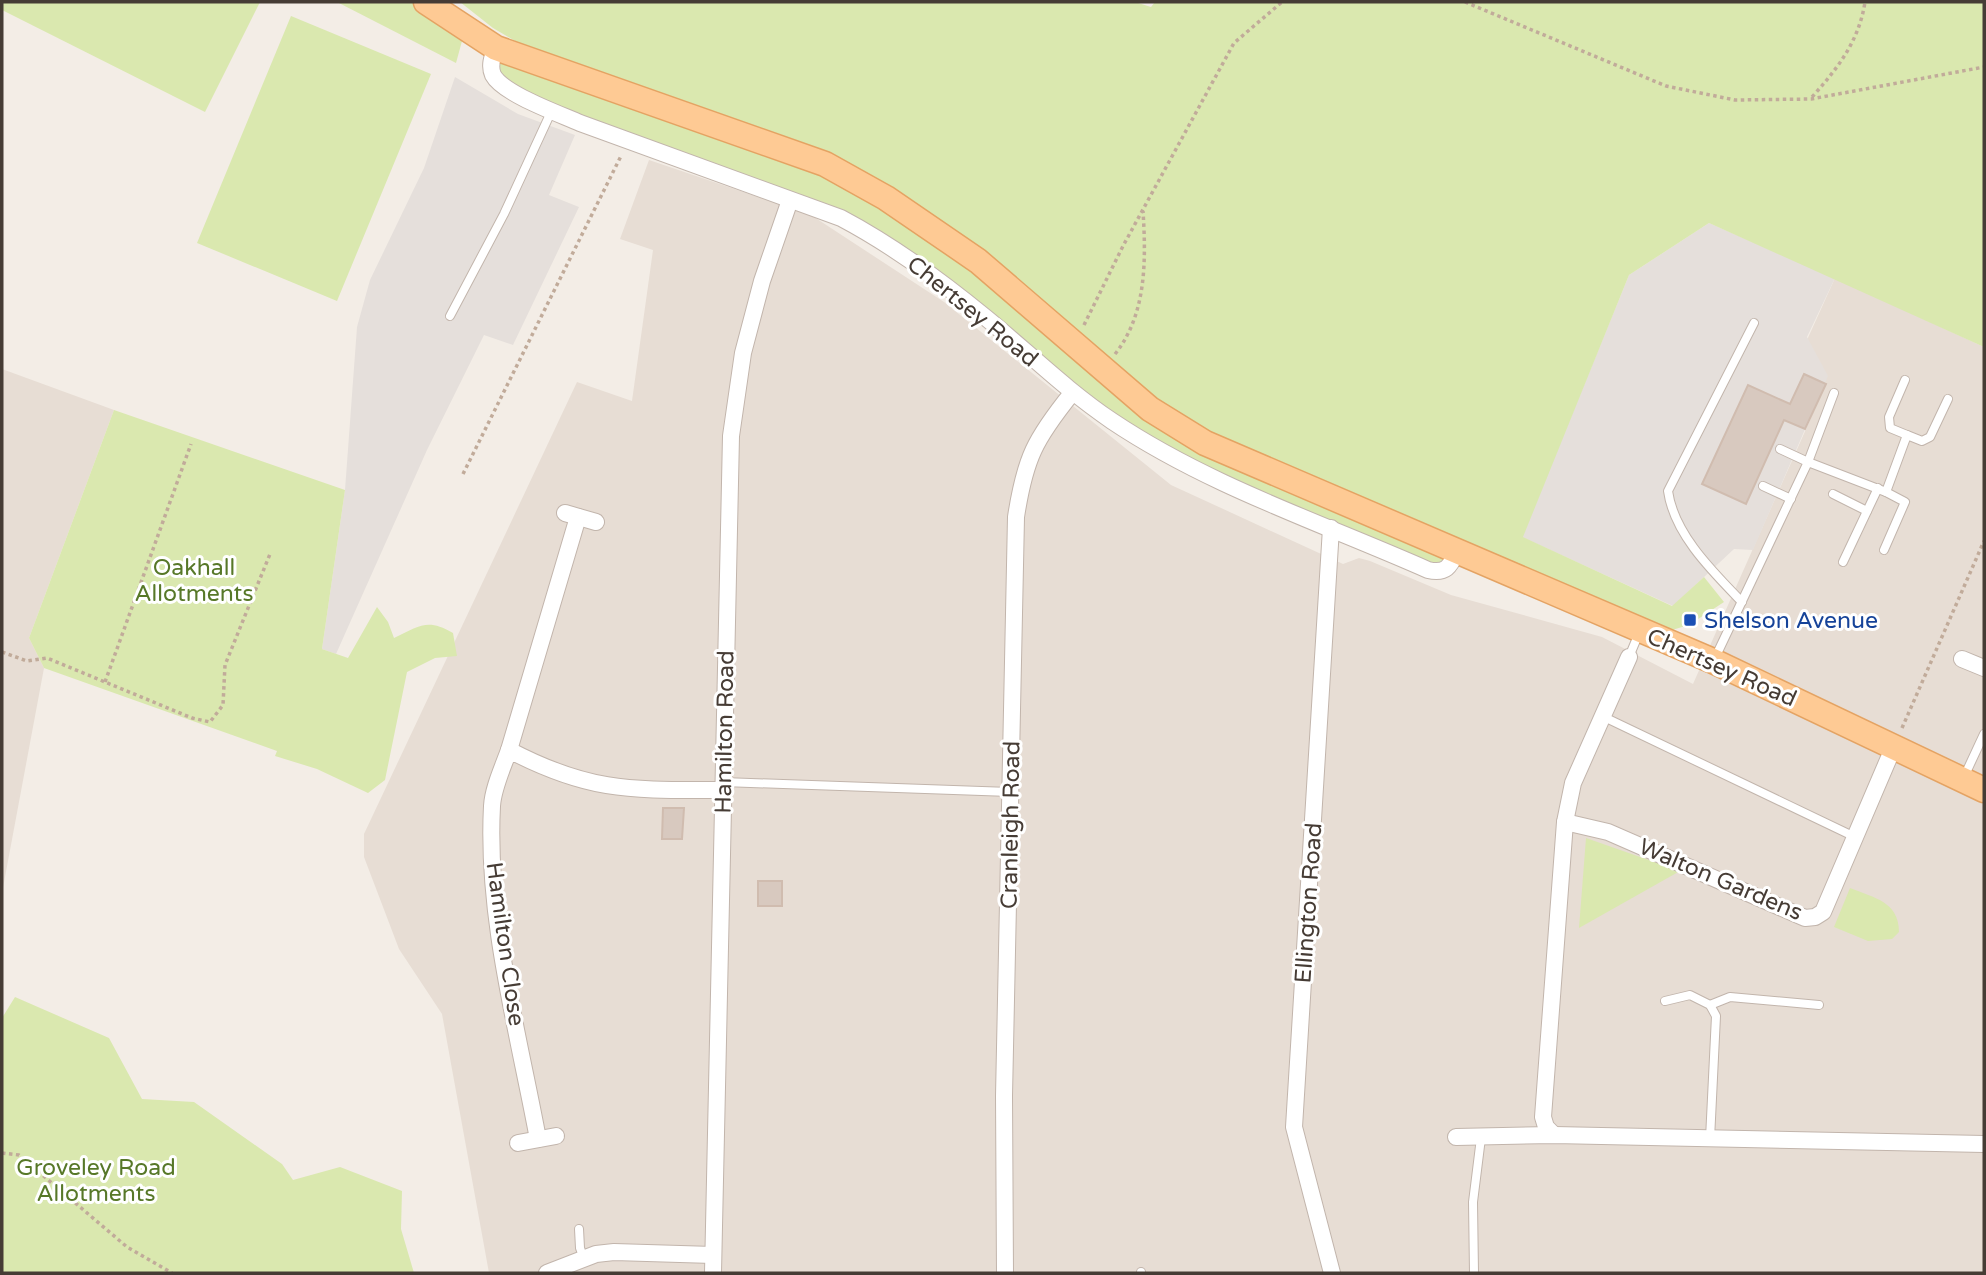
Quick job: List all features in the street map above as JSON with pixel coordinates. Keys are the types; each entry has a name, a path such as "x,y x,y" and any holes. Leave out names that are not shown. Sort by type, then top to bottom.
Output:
{"main road":[{"name":"Chertsey Road","path":"426,2 496,48 825,164 950,240 1150,409 1205,443 1713,661 1973,785"}],"street":[{"name":"Chertsey Road","path":"496,48 491,67 500,84 551,110 628,141 841,218 902,254 985,317 1072,393 1115,423 1223,483 1428,570 1440,573 1448,568 1457,551"},
{"name":"Hamilton Road","path":"713,1273 730,436 743,353 762,281 790,200"},
{"name":"Cranleigh Road","path":"1004,1273 1004,1096 1016,517 1023,471 1043,429 1072,393"},
{"name":"Hamilton Close","path":"538,1139 505,960 494,882 492,804 572,515 596,522"},
{"name":"Ellington Road","path":"1331,528 1294,1127 1332,1273"},
{"path":"1554,1135 1546,1128 1543,1117 1565,822 1573,783 1629,657"},
{"path":"1962,659 1984,668"},
{"name":"Walton Gardens","path":"1565,822 1608,832 1805,918 1815,918 1822,912 1894,746"},
{"path":"509,750 558,774 593,785 624,790 723,786"},
{"path":"1456,1138 1554,1135 1984,1144"},
{"path":"518,1143 555,1136"},
{"path":"547,1273 584,1259 614,1252 713,1255"}],"lane":[{"path":"450,316 504,214 551,110"},
{"path":"1742,602 1712,570 1671,512 1668,491 1754,323"},
{"path":"1905,380 1889,417 1890,428 1922,441 1930,437 1948,399"},
{"path":"1713,661 1808,462 1834,393"},
{"path":"1843,562 1867,511 1882,490 1907,435"},
{"path":"1780,449 1905,502 1884,550"},
{"path":"1763,486 1791,499"},
{"path":"1833,494 1867,511"},
{"path":"1629,657 1640,630"},
{"path":"1604,717 1855,837"},
{"path":"1973,785 1984,734"},
{"path":"723,786 1010,792"},
{"path":"1665,1001 1690,995 1710,1005 1716,1016 1710,1139"},
{"path":"1710,1005 1718,999 1730,997 1819,1005"},
{"path":"1474,1273 1473,1202 1480,1138"},
{"path":"579,1229 580,1248 584,1259"}],"path":[{"path":"1075,345 1143,209 1234,43 1282,2"},
{"path":"1465,2 1666,86 1735,100 1811,99 1984,67"},
{"path":"1811,99 1841,64 1861,25 1864,2"},
{"path":"463,474 628,141"},
{"path":"1104,369 1121,347 1141,293 1146,272 1143,209"},
{"path":"105,682 191,444"},
{"path":"1894,746 1984,541"},
{"path":"2,652 27,661 47,657 192,718 210,722 223,705 225,665 270,554"},
{"path":"2,1153 19,1154 127,1247 172,1273"}],"shaded area":[{"path":"455,77 518,114 575,135 549,195 579,207 513,345 484,335 427,450 336,654 322,649 345,490 357,327 370,280 424,168"},
{"path":"649,160 811,215 944,302 1171,485 1343,564 1359,558 1370,561 1451,595 1602,637 1693,684 1826,384 1807,340 1835,278 1984,347 1984,1273 489,1273 442,1014 399,949 364,857 364,834 577,382 632,401 653,250 620,239"},
{"path":"1709,223 1835,278 1807,337 1828,376 1753,550 1734,549 1673,606 1522,537 1629,275"},
{"path":"2,369 114,410 29,638 44,668 2,893"}],"green space":[{"path":"2,2 260,2 205,112 2,10"},
{"path":"337,2 443,2 468,19 456,63"},
{"path":"460,2 1135,2 1151,7 1155,2 1984,2 1984,347 1709,223 1629,275 1523,537 1672,606 1704,577 1724,602 1689,625 1672,630 1180,420 941,226 534,52 493,28"},
{"path":"291,16 431,74 337,301 197,243"},
{"path":"492,56 886,198 1149,409 1457,551 1440,573 1331,528 1115,423 874,236 500,84"},
{"name":"Oakhall Allotments","path":"114,410 345,490 322,649 348,658 377,607 388,622 394,638 424,625 444,628 453,633 457,656 435,658 407,672 385,780 368,793 317,769 275,756 277,751 44,668 29,638"},
{"path":"1586,838 1680,871 1579,928"},
{"path":"1850,888 1884,902 1895,914 1899,932 1892,939 1868,941 1834,927"},
{"name":"Groveley Road Allotments","path":"15,997 109,1038 142,1099 194,1102 282,1164 293,1180 340,1167 402,1191 401,1229 414,1273 2,1273 2,1018"}],"building":[{"path":"1804,374 1826,384 1805,429 1784,420 1746,504 1702,484 1748,385 1790,404"},
{"path":"663,808 684,808 682,839 662,839"},
{"path":"758,881 782,881 782,906 758,906"}],"place":[{"name":"Shelson Avenue","path":"1690,620"}]}
